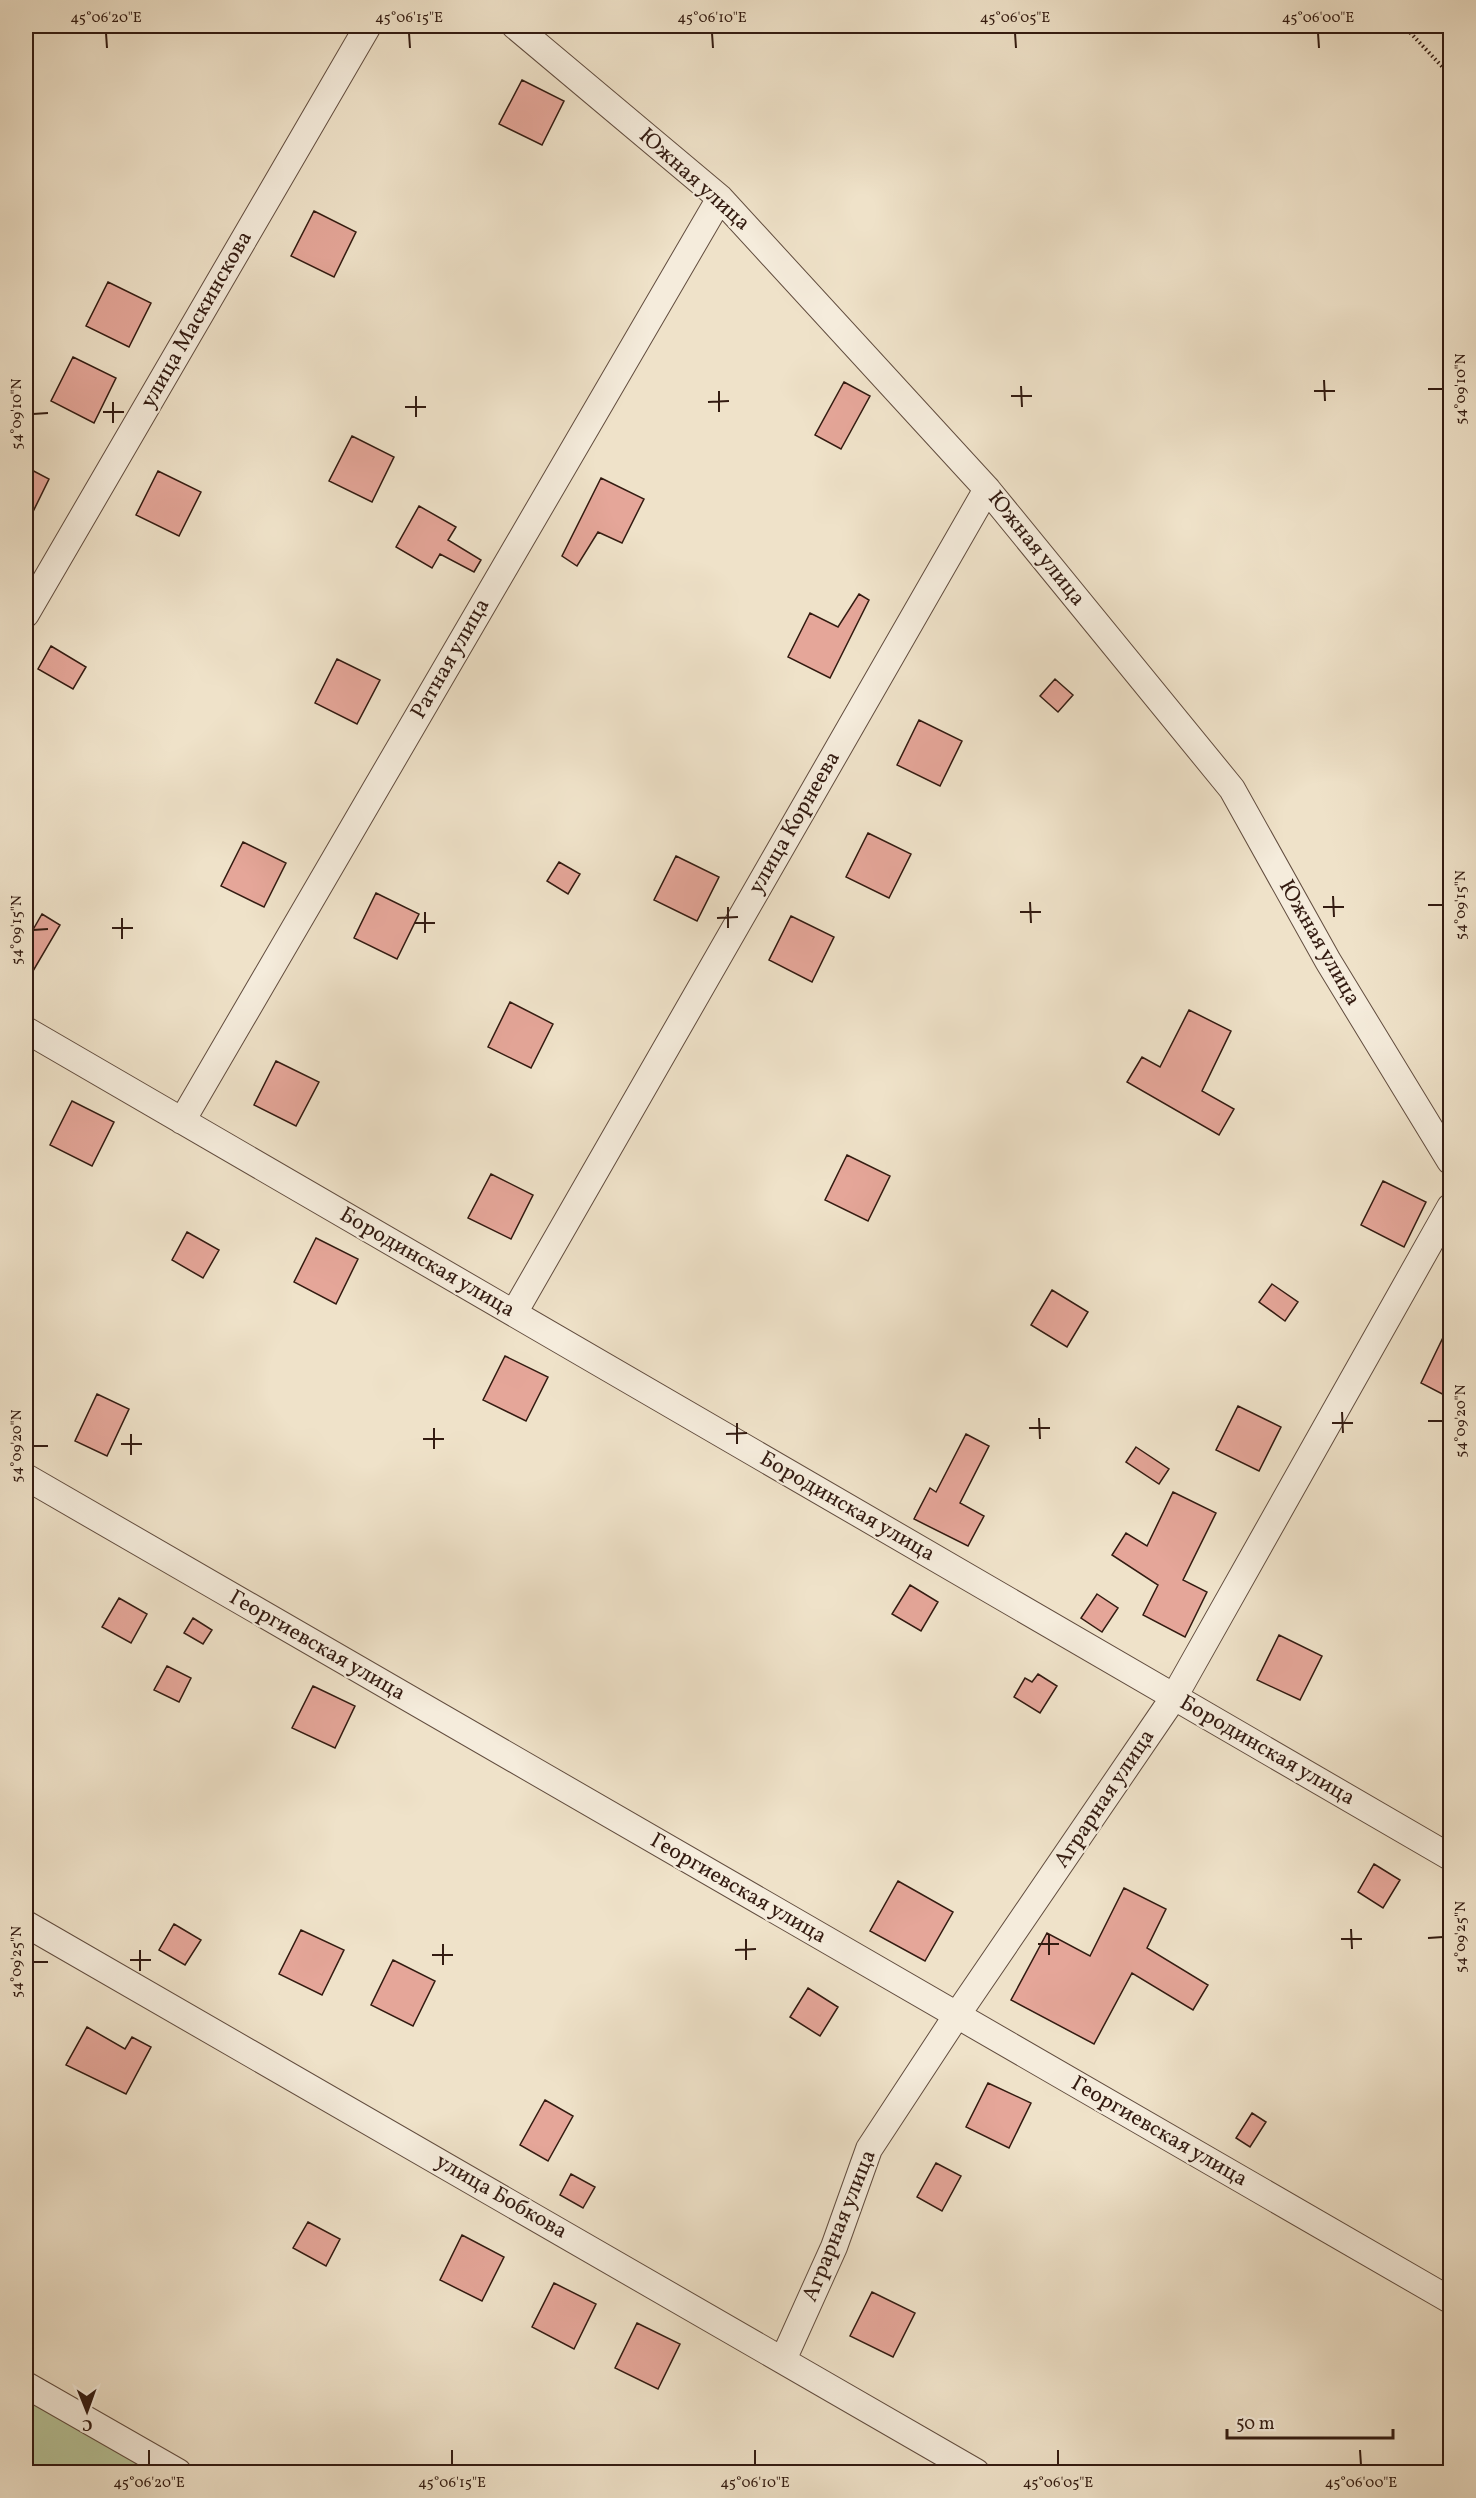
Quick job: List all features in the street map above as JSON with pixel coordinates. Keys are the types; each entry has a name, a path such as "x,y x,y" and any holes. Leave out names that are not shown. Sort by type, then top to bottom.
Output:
{"street":[{"name":"улица Маскинскова","path":"26,614 368,26"},
{"name":"Южная улица","path":"515,26 720,198 987,489 1232,789 1328,962 1450,1161"},
{"name":"Ратная улица","path":"182,1121 720,198"},
{"name":"улица Корнеева","path":"514,1314 987,489"},
{"name":"Бородинская улица","path":"26,1030 1450,1857"},
{"name":"Аграрная улица","path":"783,2360 834,2247 869,2150 957,2015 1174,1697 1450,1207"},
{"name":"Георгиевская улица","path":"26,1477 1450,2300"},
{"name":"улица Бобкова","path":"26,1924 976,2472"},
{"path":"26,2385 178,2472"}],"path":[{"path":"1404,26 1450,75"}],"green space":[{"path":"26,2379 179,2472 26,2472"}],"building":[{"path":"522,80 564,101 542,145 499,124"},
{"path":"314,211 356,232 334,277 291,256"},
{"path":"108,282 151,303 129,347 86,326"},
{"path":"73,357 116,378 94,423 51,401"},
{"path":"844,382 870,396 841,449 815,435"},
{"path":"352,436 394,457 372,502 329,481"},
{"path":"26,467 49,479 26,526"},
{"path":"158,471 201,492 179,536 136,515"},
{"path":"601,478 644,499 622,543 598,532 577,566 562,556"},
{"path":"419,506 456,527 448,540 481,560 474,572 440,554 432,568 396,547"},
{"path":"859,594 869,600 830,678 788,657 810,613 838,627"},
{"path":"51,646 86,667 73,689 38,669"},
{"path":"337,659 380,680 357,724 315,703"},
{"path":"1055,679 1073,695 1058,712 1040,696"},
{"path":"919,720 962,741 940,786 897,765"},
{"path":"868,833 911,854 889,898 846,877"},
{"path":"243,842 286,863 264,907 221,886"},
{"path":"676,856 719,877 697,921 654,900"},
{"path":"559,862 580,874 568,894 547,881"},
{"path":"376,893 419,914 397,959 354,938"},
{"path":"42,914 60,925 26,983 26,942"},
{"path":"791,916 834,937 812,982 769,960"},
{"path":"510,1002 553,1024 531,1068 488,1047"},
{"path":"1189,1010 1231,1031 1202,1091 1234,1109 1219,1135 1127,1082 1142,1057 1160,1067"},
{"path":"276,1061 319,1082 296,1126 254,1105"},
{"path":"72,1101 114,1122 92,1166 50,1145"},
{"path":"847,1155 890,1176 868,1221 825,1200"},
{"path":"491,1174 533,1195 511,1239 468,1218"},
{"path":"1383,1181 1426,1202 1404,1247 1361,1225"},
{"path":"187,1232 219,1250 203,1278 172,1260"},
{"path":"316,1238 358,1259 336,1304 294,1282"},
{"path":"1272,1284 1298,1302 1285,1321 1259,1302"},
{"path":"1052,1290 1088,1312 1067,1347 1031,1325"},
{"path":"1450,1323 1450,1398 1421,1383"},
{"path":"505,1356 548,1377 526,1421 483,1400"},
{"path":"97,1394 129,1409 107,1456 75,1441"},
{"path":"1238,1406 1281,1427 1259,1471 1216,1450"},
{"path":"966,1434 989,1446 960,1503 984,1516 968,1546 914,1519 930,1488 936,1492"},
{"path":"1136,1447 1169,1469 1159,1484 1126,1462"},
{"path":"1173,1492 1216,1513 1183,1580 1207,1592 1185,1637 1143,1615 1158,1585 1112,1555 1126,1533 1147,1546"},
{"path":"910,1585 938,1602 921,1631 892,1614"},
{"path":"1097,1594 1118,1608 1102,1632 1081,1618"},
{"path":"119,1598 147,1614 131,1643 102,1627"},
{"path":"193,1618 212,1630 203,1644 184,1633"},
{"path":"1279,1635 1322,1656 1300,1700 1257,1680"},
{"path":"167,1666 191,1678 179,1702 154,1690"},
{"path":"1038,1674 1057,1686 1040,1713 1014,1697 1025,1678 1032,1682"},
{"path":"313,1686 355,1706 335,1748 292,1728"},
{"path":"1374,1864 1400,1880 1383,1908 1358,1892"},
{"path":"898,1881 953,1912 925,1961 870,1931"},
{"path":"1124,1888 1166,1909 1147,1948 1208,1985 1193,2010 1132,1973 1094,2044 1011,2000 1047,1933 1090,1956"},
{"path":"174,1924 201,1940 185,1965 159,1950"},
{"path":"301,1930 344,1950 322,1995 279,1974"},
{"path":"393,1960 435,1981 413,2026 371,2005"},
{"path":"808,1988 838,2007 820,2036 790,2017"},
{"path":"87,2027 125,2049 132,2037 151,2047 126,2094 66,2065"},
{"path":"988,2083 1031,2103 1009,2148 966,2127"},
{"path":"545,2100 573,2116 548,2161 520,2145"},
{"path":"1252,2113 1266,2122 1250,2147 1236,2138"},
{"path":"936,2163 961,2176 942,2211 917,2197"},
{"path":"571,2174 595,2187 583,2208 560,2195"},
{"path":"308,2222 340,2239 326,2266 293,2248"},
{"path":"462,2235 504,2257 482,2301 440,2280"},
{"path":"554,2283 596,2304 574,2349 532,2327"},
{"path":"872,2292 915,2313 893,2357 850,2336"},
{"path":"637,2323 680,2344 658,2389 615,2368"}]}
